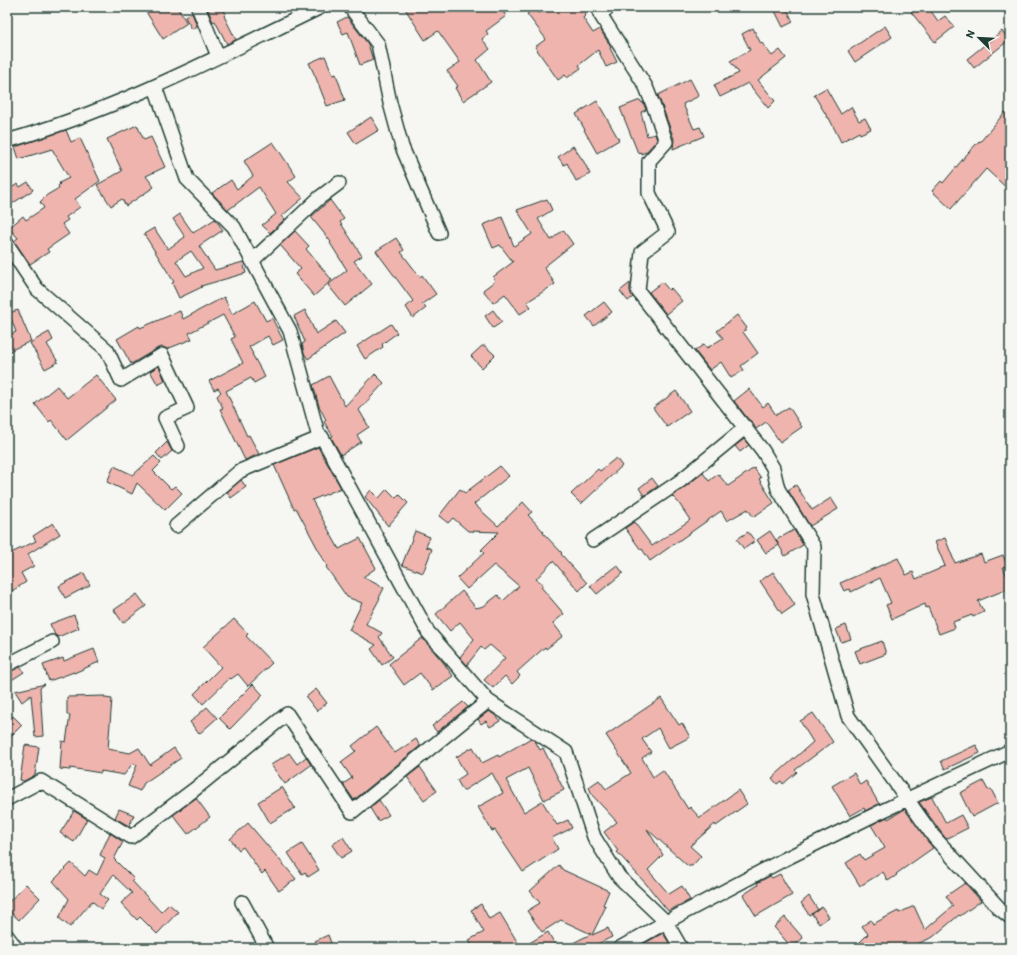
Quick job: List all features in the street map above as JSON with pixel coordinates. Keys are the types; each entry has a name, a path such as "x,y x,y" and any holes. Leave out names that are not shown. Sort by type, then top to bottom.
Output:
{"street":[{"path":"198,7 218,56"},
{"path":"7,141 42,131 155,87 322,7"},
{"path":"350,7 378,44 390,103 402,147 439,233"},
{"path":"609,7 600,14 646,87 666,142 649,161 649,193 668,232 642,252 638,291 746,427 773,468 778,489 814,547 813,594 848,716 934,837 1000,909 1010,917"},
{"path":"155,87 187,179 234,227 290,331 318,434 322,437 428,632 488,701 566,752 594,837 619,877 666,922 681,948"},
{"path":"252,261 319,198 339,183"},
{"path":"7,244 37,290 107,350 121,380 162,354 187,408 165,418 178,446"},
{"path":"593,540 679,482 746,427"},
{"path":"176,526 240,471 322,437"},
{"path":"7,666 52,642"},
{"path":"7,799 41,781 131,837 195,789 287,714 352,812 488,701"},
{"path":"620,948 783,860 907,799 1010,751"},
{"path":"242,902 267,948"},
{"path":"7,936 16,948"}],"building":[{"path":"143,7 177,7 187,23 163,39"},
{"path":"207,7 222,7 226,14 224,16 236,40 227,44 215,21 213,22"},
{"path":"404,7 500,7 506,16 486,31 488,34 482,39 490,49 477,60 491,82 463,101 455,88 458,86 447,71 460,62 438,31 425,40"},
{"path":"549,7 581,7 586,15 583,18 593,33 600,29 611,47 610,48 617,62 606,67 598,50 579,65 581,68 567,78 565,75 558,80 535,47 546,39 527,14 535,8 539,13"},
{"path":"773,7 786,7 793,22 783,27"},
{"path":"918,7 928,7 938,21 945,16 954,27 935,42 911,12"},
{"path":"192,13 197,26 192,29 185,17"},
{"path":"347,17 368,44 373,60 360,65 348,32 343,34 337,22"},
{"path":"885,26 892,37 855,62 848,51"},
{"path":"753,28 761,44 762,43 772,56 780,50 786,58 758,80 775,101 768,108 748,83 720,97 714,85 739,73 730,61 750,50 742,34"},
{"path":"1002,31 1009,40 974,68 967,59"},
{"path":"325,56 333,75 336,74 345,100 327,106 309,63"},
{"path":"690,79 699,96 683,104 694,129 700,127 704,136 673,149 674,139 658,95"},
{"path":"826,88 841,114 851,107 859,121 865,118 871,129 860,134 859,132 841,142 829,118 814,95"},
{"path":"640,100 642,103 643,102 646,110 641,112 647,136 655,134 657,140 646,152 641,154 641,152 638,153 620,108"},
{"path":"597,101 619,140 597,153 576,114"},
{"path":"1005,112 1010,116 1010,191 986,169 951,209 932,191 941,181 943,183"},
{"path":"371,117 379,130 356,144 348,132"},
{"path":"137,125 144,140 151,137 165,167 146,176 154,187 126,206 122,199 111,206 97,185 122,171 107,139"},
{"path":"66,130 71,142 80,138 100,181 75,199 80,207 66,217 68,220 62,224 69,234 47,249 49,252 30,264 14,241 18,238 9,228 23,216 26,220 44,208 40,202 47,195 59,188 59,183 69,178 52,149 19,159 15,147"},
{"path":"273,142 296,176 288,182 303,198 282,216 285,219 270,233 262,225 276,214 259,187 228,210 212,193 231,180 237,189 253,176 244,161"},
{"path":"573,146 590,174 576,181 567,163 564,165 558,157"},
{"path":"28,182 33,190 7,207 7,190 18,184 20,187"},
{"path":"547,199 552,210 538,219 551,240 563,230 573,244 544,267 555,284 527,302 531,307 520,314 505,294 493,303 483,290 495,281 493,277 513,262 500,245 493,248 483,225 502,217 514,246 532,234 517,210"},
{"path":"330,200 344,219 340,222 362,256 354,261 372,284 345,306 328,285 347,270 330,243 331,242 311,217"},
{"path":"180,214 193,233 215,219 223,230 199,246 215,270 243,262 246,273 201,286 202,287 179,298 172,283 174,282 144,234 154,228 168,249 185,237 173,219","holes":["191,251 203,268 186,276 176,261"]},
{"path":"295,231 309,246 306,249 332,280 314,296 295,274 301,269 280,245"},
{"path":"396,238 404,250 401,252 420,277 422,275 436,294 422,304 426,308 413,318 406,307 413,301 376,251"},
{"path":"662,282 669,290 671,288 682,301 666,314 649,292"},
{"path":"630,283 630,291 633,297 628,301 620,291"},
{"path":"224,297 232,314 255,301 266,321 272,318 283,340 273,345 268,336 249,347 265,377 254,383 251,378 226,391 247,436 249,435 259,454 245,460 220,409 223,408 217,396 221,392 218,388 214,390 209,381 243,363 231,339 235,337 223,315 189,333 192,339 167,349 163,347 158,348 131,364 117,339 139,326 140,328 180,311 183,319"},
{"path":"604,302 612,312 594,326 586,316"},
{"path":"18,310 31,341 7,352 7,336 16,332 9,313"},
{"path":"305,310 316,334 336,321 345,333 308,359 304,353 302,344 305,342 294,316"},
{"path":"493,310 502,322 493,328 485,316"},
{"path":"737,315 747,328 743,332 758,353 741,366 744,370 731,378 721,362 710,370 695,351 704,344 707,348 723,338 717,331"},
{"path":"391,324 397,333 382,344 383,347 365,359 357,346"},
{"path":"49,332 53,340 47,344 58,362 45,369 30,343"},
{"path":"482,346 485,346 495,355 482,368 471,356"},
{"path":"159,366 165,381 158,385 150,371"},
{"path":"375,374 384,383 359,410 369,427 357,435 361,442 341,455 331,437 333,436 324,422 326,420 319,406 313,385 329,376 345,406"},
{"path":"96,375 116,400 67,440 51,420 49,422 35,404 57,386 67,398"},
{"path":"749,389 763,407 768,403 776,415 789,407 802,427 780,442 766,422 756,429 734,401"},
{"path":"676,391 690,411 667,427 653,408"},
{"path":"744,439 749,445 740,452 735,446"},
{"path":"167,442 172,451 162,460 156,453"},
{"path":"318,447 341,488 312,500 339,549 360,538 376,568 363,577 384,588 366,624 382,633 379,637 393,657 382,665 371,649 376,645 349,630 362,603 347,597 326,567 327,566 296,508 294,509 274,465"},
{"path":"154,456 161,463 153,471 171,489 175,486 182,493 165,510 137,483 132,494 107,482 114,466 133,475"},
{"path":"616,458 622,466 581,504 571,494 598,469 600,471"},
{"path":"500,466 509,476 474,504 498,526 523,502 532,512 528,515 587,583 579,591 553,561 536,579 543,584 541,587 564,614 553,623 563,636 546,649 545,647 517,672 520,676 512,684 505,676 493,688 484,680 505,658 490,645 484,650 481,647 467,665 460,657 474,639 460,622 450,631 436,614 462,591 476,608 484,606 498,595 503,601 519,586 494,565 467,589 457,578 484,553 481,550 499,532 468,531 453,518 448,523 439,516 460,489 465,493"},
{"path":"754,468 774,503 753,517 748,509 727,521 721,511 650,561 625,528 634,522 652,546 690,520 672,496 703,473 709,481 718,474 728,486"},
{"path":"652,478 658,486 644,496 639,488"},
{"path":"241,480 246,487 231,498 227,492"},
{"path":"796,485 812,510 831,498 838,509 810,526 788,490"},
{"path":"387,489 396,498 399,494 408,503 388,526 365,497 371,490 379,498"},
{"path":"53,523 60,534 28,554 34,566 21,573 26,582 12,591 7,583 7,555 36,541 33,536"},
{"path":"794,530 803,545 785,556 776,540"},
{"path":"415,531 430,537 426,547 432,549 423,573 402,565"},
{"path":"770,531 779,545 766,553 757,540"},
{"path":"748,532 755,541 744,549 737,539"},
{"path":"945,538 955,563 981,554 984,562 1003,555 1007,566 1003,567 1010,583 1010,588 978,601 984,612 973,617 972,615 953,622 955,628 939,634 928,607 926,608 925,604 892,619 886,605 891,603 880,578 851,592 850,589 844,591 840,583 898,558 906,575 913,572 916,579 945,566 935,542"},
{"path":"617,565 623,573 597,594 590,586"},
{"path":"773,572 795,605 782,614 760,581"},
{"path":"84,573 90,585 65,598 59,586"},
{"path":"137,594 146,606 123,623 114,610"},
{"path":"74,615 79,628 58,637 55,635 50,624"},
{"path":"234,619 248,634 246,636 272,663 248,686 238,674 231,679 230,678 203,704 194,694 221,667 203,647"},
{"path":"846,625 851,639 841,642 836,629"},
{"path":"422,638 453,676 433,690 420,673 404,685 389,664"},
{"path":"882,641 886,654 860,664 855,651"},
{"path":"94,649 99,662 74,673 49,681 43,665 63,658 64,661"},
{"path":"20,667 24,672 7,683 7,673"},
{"path":"45,684 40,688 43,736 35,737 31,695 22,702 15,691"},
{"path":"253,684 263,695 230,729 219,718"},
{"path":"316,689 327,703 317,711 306,697"},
{"path":"105,696 105,698 112,699 108,749 130,753 139,748 150,765 174,748 181,758 144,783 140,791 128,786 137,765 133,763 124,775 70,768 70,770 60,769 62,741 66,742 70,715 67,715 67,697"},
{"path":"661,698 679,725 682,723 690,737 669,748 658,728 642,739 651,752 642,758 653,777 663,770 688,809 690,807 700,818 738,790 747,804 716,826 715,824 690,846 701,856 692,866 688,866 647,829 663,855 648,870 669,894 682,886 690,900 668,911 617,852 618,851 604,832 617,822 592,795 589,787 599,780 606,789 631,773 606,735"},
{"path":"463,702 468,707 437,732 432,726"},
{"path":"207,707 217,718 199,734 190,722"},
{"path":"489,711 500,721 490,727 486,721 481,724 478,719"},
{"path":"813,713 833,742 795,770 797,772 783,784 781,781 777,784 772,778 813,742 800,721"},
{"path":"13,716 22,725 7,740 7,723"},
{"path":"376,727 395,753 416,739 420,746 354,800 343,784 352,778 341,762 356,751 352,746"},
{"path":"531,738 535,741 540,750 543,748 564,790 544,800 528,768 506,780 524,812 542,801 557,825 568,820 572,828 552,838 558,849 523,872 495,830 492,831 478,807 503,793 492,773 463,791 457,780 466,774 456,757 473,747 482,763 498,755 499,757"},
{"path":"25,745 39,747 35,775 24,781 20,780"},
{"path":"976,745 980,753 945,769 941,761"},
{"path":"289,753 297,764 306,757 311,765 285,784 271,765"},
{"path":"420,767 437,791 424,800 407,777"},
{"path":"854,773 860,785 866,781 879,804 865,811 864,808 850,816 832,786"},
{"path":"983,781 988,790 991,789 998,803 972,817 960,793"},
{"path":"282,787 295,808 270,823 258,802"},
{"path":"932,797 946,823 961,815 968,828 946,839 919,802"},
{"path":"196,798 210,817 188,834 173,815"},
{"path":"379,800 389,815 378,821 370,808"},
{"path":"119,809 134,815 129,826 115,818"},
{"path":"905,809 933,848 888,881 883,872 860,886 846,863 860,854 864,860 885,848 871,825 887,817 888,819"},
{"path":"74,811 87,819 74,842 60,833"},
{"path":"248,823 296,879 279,891 265,871 262,874 243,847 239,850 230,839"},
{"path":"110,833 123,842 114,859 134,879 132,881 161,912 169,904 178,912 157,934 140,917 137,920 121,903 132,893 113,875 100,894 108,900 101,909 92,901 70,927 59,918 69,899 53,881 71,863 85,876 89,870 97,875 105,858 100,855"},
{"path":"343,837 352,851 341,858 332,845"},
{"path":"302,844 319,870 308,877 305,872 302,874 288,853"},
{"path":"559,865 563,870 609,891 603,905 606,906 592,935 608,928 612,937 589,948 563,948 591,934 561,920 542,932 527,911 540,903 530,891"},
{"path":"780,874 792,895 756,916 743,895 758,885 757,883 770,876 772,878"},
{"path":"965,883 981,901 960,916 959,915 933,937 908,948 854,948 868,934 862,926 871,920 873,924 898,911 899,913 914,906 925,930 953,906 946,896"},
{"path":"26,884 40,898 19,920 7,909 7,904"},
{"path":"809,896 818,910 809,915 801,903"},
{"path":"481,904 489,919 500,913 521,948 473,948 469,940 484,932 471,910"},
{"path":"822,907 829,917 819,924 812,914"},
{"path":"785,917 803,938 792,948 774,927"},
{"path":"548,932 557,948 521,948"},
{"path":"663,933 671,946 668,948 636,948"},
{"path":"328,935 333,948 318,948 315,941"}]}
